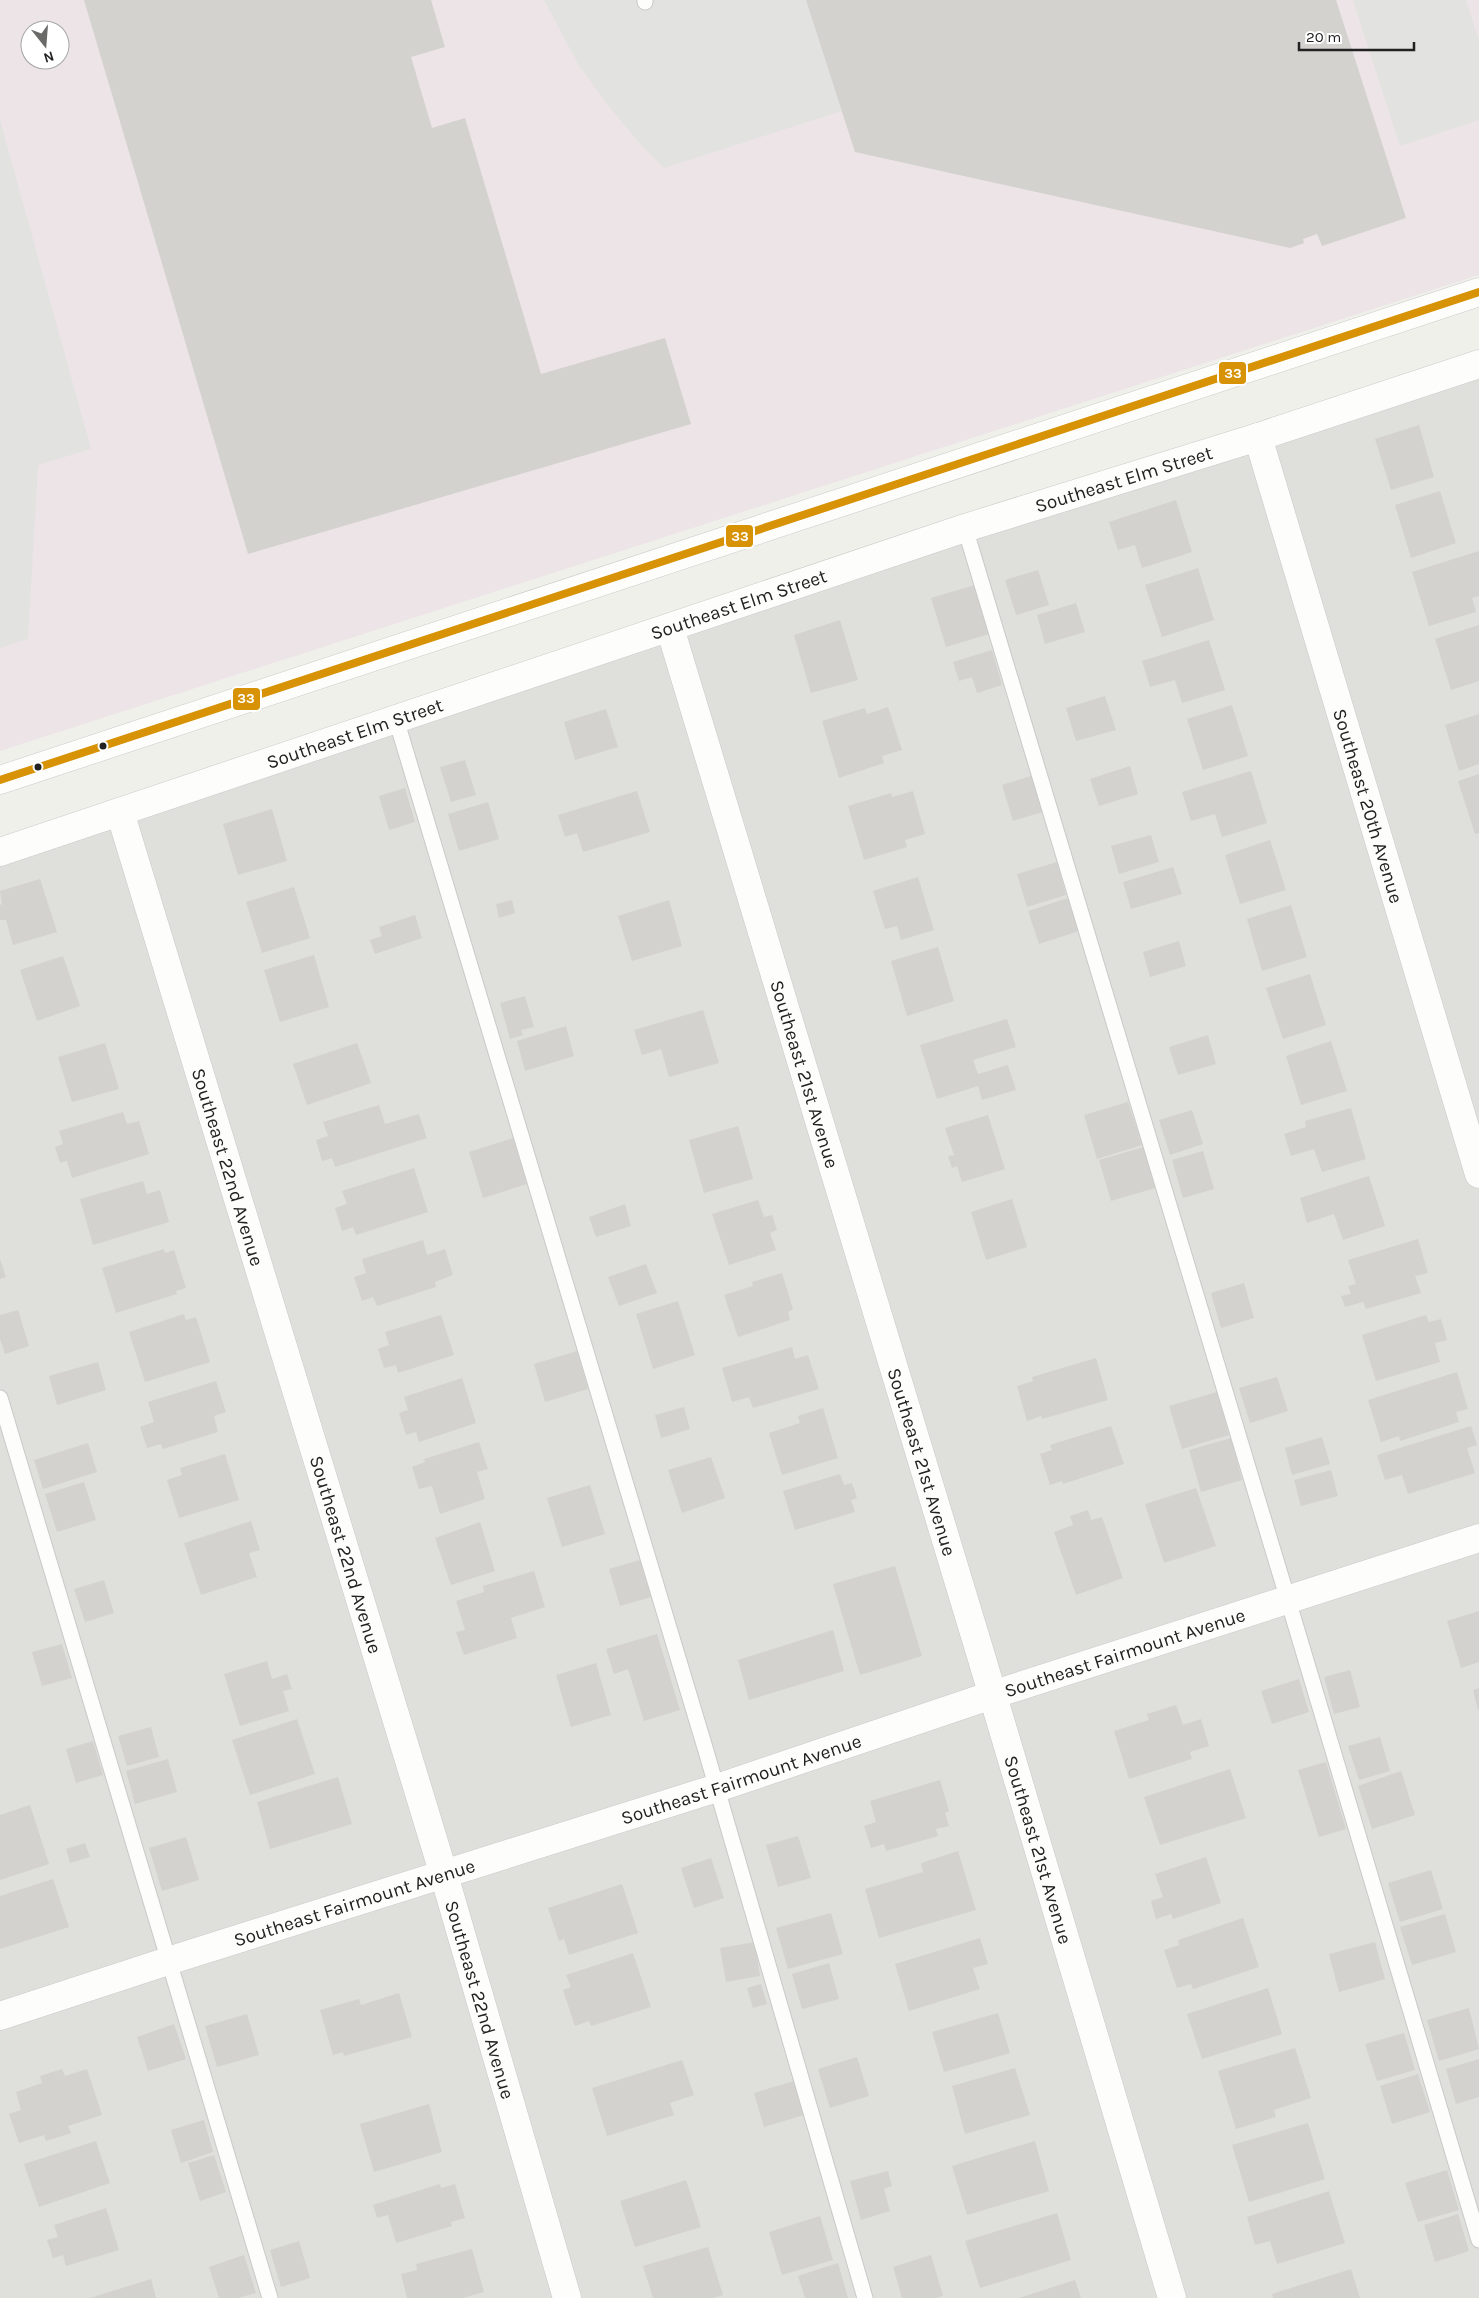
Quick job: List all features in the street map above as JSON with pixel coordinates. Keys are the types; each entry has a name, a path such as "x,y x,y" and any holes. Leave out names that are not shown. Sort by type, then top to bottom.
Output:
{"street":[{"path":"0,780 1479,292"},
{"name":"Southeast Elm Street","path":"0,852 964,528 1258,437 1479,364"},
{"name":"Southeast 20th Avenue","path":"1258,437 1479,1174"},
{"name":"Southeast 21st Avenue","path":"670,628 1172,2298"},
{"name":"Southeast 22nd Avenue","path":"120,812 444,1875 566,2298"},
{"name":"Southeast Fairmount Avenue","path":"0,2016 168,1961 717,1788 992,1695 1479,1538"}],"lane":[{"path":"964,528 1479,2240"},
{"path":"396,720 717,1788 865,2298"},
{"path":"0,1398 270,2298"}],"shaded area":[{"path":"0,0 1479,0 1479,275 0,751"},
{"path":"544,0 806,0 842,111 664,168 641,145 606,103 578,64"},
{"path":"1353,0 1466,0 1479,41 1479,120 1400,146"},
{"path":"0,120 91,449 38,465 28,639 0,648"},
{"path":"1479,357 1479,2298 0,2298 0,846"}],"building":[{"path":"84,0 431,0 445,47 411,57 432,128 465,118 541,374 665,338 691,424 248,554"},
{"path":"806,0 1336,0 1406,218 1322,246 1317,234 1303,239 1304,243 1290,248 855,152"},
{"path":"1419,425 1434,477 1391,490 1375,439"},
{"path":"1440,491 1456,543 1411,558 1395,505"},
{"path":"1176,500 1192,552 1142,568 1135,545 1118,550 1109,522"},
{"path":"1479,551 1479,596 1472,598 1476,612 1429,626 1412,572"},
{"path":"1198,568 1214,620 1162,637 1145,585"},
{"path":"1038,570 1049,605 1016,615 1005,580"},
{"path":"975,585 989,634 946,647 931,598"},
{"path":"1076,603 1085,632 1045,644 1037,615"},
{"path":"840,620 858,680 811,693 794,635"},
{"path":"1479,625 1479,681 1451,690 1435,639"},
{"path":"1209,640 1225,690 1182,703 1175,680 1150,687 1142,661"},
{"path":"992,650 1002,685 977,693 972,677 959,681 953,662"},
{"path":"1105,696 1116,730 1076,741 1066,708"},
{"path":"1232,705 1248,756 1203,770 1187,719"},
{"path":"888,707 902,750 882,756 884,763 839,778 822,721 865,708 867,714"},
{"path":"606,709 618,747 575,760 564,722"},
{"path":"1479,714 1479,764 1459,771 1445,725"},
{"path":"465,760 476,795 451,802 440,767"},
{"path":"1130,766 1138,794 1099,806 1090,779"},
{"path":"1251,771 1267,823 1222,837 1215,814 1191,821 1182,792"},
{"path":"1479,774 1479,833 1475,834 1458,781"},
{"path":"1031,776 1043,812 1013,821 1002,785"},
{"path":"405,788 415,822 389,830 379,796"},
{"path":"637,791 650,832 583,852 577,833 565,837 558,815"},
{"path":"913,791 925,834 905,840 907,847 864,860 848,806 891,793 892,797"},
{"path":"488,802 499,839 459,851 448,814"},
{"path":"272,809 287,861 238,875 223,824"},
{"path":"1151,835 1159,862 1119,874 1111,846"},
{"path":"1270,840 1286,890 1240,904 1225,855"},
{"path":"1057,862 1066,895 1027,907 1017,874"},
{"path":"1173,867 1182,894 1131,909 1123,882"},
{"path":"918,877 934,930 901,940 897,926 885,929 873,891"},
{"path":"40,879 57,932 13,945 6,920 0,920 0,905 2,904 0,891"},
{"path":"294,887 310,938 262,953 246,902"},
{"path":"1068,898 1079,931 1039,944 1028,911"},
{"path":"512,900 515,913 499,918 496,904"},
{"path":"669,900 682,946 632,961 618,916"},
{"path":"1291,905 1307,957 1262,971 1247,919"},
{"path":"415,915 422,938 375,954 370,940 382,936 379,927"},
{"path":"1179,941 1186,966 1150,977 1143,952"},
{"path":"938,947 954,1001 907,1016 891,961"},
{"path":"314,955 329,1007 280,1022 264,970"},
{"path":"63,956 80,1006 37,1021 20,970"},
{"path":"1310,974 1326,1025 1283,1039 1266,988"},
{"path":"525,996 534,1027 521,1030 523,1035 510,1039 500,1003"},
{"path":"703,1010 719,1063 669,1077 661,1049 642,1055 634,1030"},
{"path":"1007,1019 1016,1047 973,1060 978,1074 1008,1065 1016,1090 982,1100 978,1086 937,1099 920,1045"},
{"path":"566,1026 574,1056 525,1071 517,1041"},
{"path":"1208,1035 1216,1064 1178,1075 1169,1047"},
{"path":"1331,1041 1347,1091 1301,1105 1286,1056"},
{"path":"105,1043 119,1089 72,1102 58,1057"},
{"path":"357,1043 371,1083 307,1105 293,1064"},
{"path":"1128,1102 1142,1145 1097,1159 1084,1115"},
{"path":"379,1105 385,1124 419,1114 427,1138 335,1167 332,1158 322,1161 316,1140 328,1136 323,1122"},
{"path":"1351,1108 1366,1159 1322,1172 1314,1149 1291,1156 1284,1134 1306,1127 1305,1121"},
{"path":"1192,1110 1203,1144 1170,1155 1159,1120"},
{"path":"123,1112 127,1124 139,1121 149,1154 72,1178 67,1161 60,1163 55,1147 63,1144 59,1131"},
{"path":"988,1115 1005,1169 962,1182 957,1166 952,1168 948,1156 954,1155 945,1128"},
{"path":"738,1126 753,1179 704,1193 689,1140"},
{"path":"513,1138 527,1184 483,1198 469,1152"},
{"path":"1144,1147 1155,1188 1111,1201 1099,1160"},
{"path":"1203,1151 1214,1189 1183,1198 1172,1160"},
{"path":"414,1168 428,1212 356,1235 353,1227 342,1231 335,1208 347,1204 342,1191"},
{"path":"1369,1176 1385,1226 1343,1240 1334,1214 1307,1223 1300,1198"},
{"path":"143,1181 147,1194 160,1190 169,1222 93,1245 80,1199"},
{"path":"1012,1199 1027,1247 986,1260 971,1212"},
{"path":"758,1200 764,1217 772,1215 777,1230 770,1233 776,1250 729,1265 712,1214"},
{"path":"625,1204 631,1226 596,1237 589,1217"},
{"path":"1418,1239 1428,1273 1415,1276 1421,1293 1366,1309 1363,1302 1345,1307 1341,1296 1351,1294 1348,1286 1356,1284 1348,1260"},
{"path":"423,1240 427,1255 445,1249 453,1275 435,1282 436,1287 377,1306 373,1297 362,1301 354,1277 366,1273 362,1259"},
{"path":"164,1249 165,1253 174,1250 186,1288 176,1291 177,1294 116,1313 102,1268"},
{"path":"0,1259 6,1277 0,1279"},
{"path":"646,1264 657,1293 619,1306 608,1277"},
{"path":"782,1273 793,1309 788,1312 790,1320 738,1337 724,1295 753,1286 752,1282"},
{"path":"1244,1283 1254,1318 1221,1328 1211,1293"},
{"path":"678,1301 695,1355 653,1369 636,1314"},
{"path":"18,1310 29,1346 5,1354 0,1339 0,1315"},
{"path":"184,1314 186,1320 196,1317 210,1362 145,1382 129,1332"},
{"path":"441,1315 454,1355 398,1373 396,1365 384,1368 378,1349 389,1345 385,1332"},
{"path":"1426,1315 1429,1322 1441,1319 1447,1340 1435,1343 1440,1362 1376,1381 1362,1335"},
{"path":"792,1347 795,1359 808,1355 819,1389 753,1408 749,1397 732,1402 722,1368"},
{"path":"577,1351 588,1389 545,1402 534,1364"},
{"path":"1096,1358 1108,1400 1042,1419 1041,1416 1027,1421 1017,1386 1033,1381 1032,1377"},
{"path":"98,1362 106,1390 57,1405 49,1376"},
{"path":"1457,1372 1468,1409 1456,1412 1459,1422 1400,1441 1399,1436 1381,1442 1368,1400"},
{"path":"1277,1377 1288,1411 1250,1423 1239,1388"},
{"path":"462,1378 476,1423 419,1442 416,1432 406,1435 399,1413 408,1410 404,1397"},
{"path":"216,1381 226,1412 214,1416 218,1432 163,1449 161,1444 147,1448 140,1427 154,1422 148,1402"},
{"path":"1217,1392 1229,1435 1182,1449 1169,1406"},
{"path":"684,1407 690,1429 661,1438 655,1415"},
{"path":"823,1408 838,1458 782,1475 769,1433 800,1423 798,1416"},
{"path":"1111,1426 1124,1464 1063,1484 1062,1481 1050,1485 1040,1454 1052,1450 1050,1445"},
{"path":"1471,1426 1477,1445 1467,1448 1475,1473 1408,1494 1402,1475 1385,1480 1377,1455"},
{"path":"1322,1437 1330,1464 1292,1475 1285,1448"},
{"path":"1231,1438 1242,1480 1201,1492 1189,1450"},
{"path":"479,1442 488,1469 477,1472 485,1499 440,1514 432,1486 419,1489 412,1467 425,1462 424,1459"},
{"path":"88,1443 97,1472 43,1489 34,1460"},
{"path":"225,1454 239,1500 179,1518 167,1480 182,1475 180,1468"},
{"path":"711,1457 725,1498 682,1513 668,1470"},
{"path":"1331,1470 1338,1496 1301,1506 1294,1480"},
{"path":"840,1474 844,1485 852,1483 857,1498 851,1500 855,1512 795,1530 783,1491"},
{"path":"84,1482 96,1520 57,1532 45,1494"},
{"path":"590,1485 605,1534 562,1547 547,1498"},
{"path":"1196,1488 1216,1546 1164,1563 1145,1504"},
{"path":"1088,1510 1091,1520 1102,1517 1123,1578 1076,1595 1054,1532 1073,1525 1070,1516"},
{"path":"251,1521 260,1550 249,1553 257,1577 201,1595 184,1543"},
{"path":"480,1522 495,1571 451,1585 435,1538"},
{"path":"640,1560 651,1597 620,1606 609,1569"},
{"path":"895,1566 922,1656 860,1675 833,1584"},
{"path":"534,1571 545,1607 511,1618 517,1638 464,1655 456,1632 465,1630 456,1601 484,1592 483,1586"},
{"path":"104,1580 114,1613 85,1622 74,1589"},
{"path":"1479,1611 1479,1662 1461,1668 1447,1621"},
{"path":"833,1630 844,1671 749,1700 738,1660"},
{"path":"657,1634 680,1710 644,1721 628,1669 614,1674 606,1649"},
{"path":"62,1644 72,1678 42,1686 32,1652"},
{"path":"267,1661 272,1679 287,1674 292,1689 283,1691 289,1711 240,1726 224,1674"},
{"path":"596,1663 611,1715 571,1727 556,1675"},
{"path":"1350,1670 1360,1707 1334,1714 1324,1677"},
{"path":"1299,1679 1309,1712 1272,1724 1261,1691"},
{"path":"1479,1688 1479,1710 1478,1710 1473,1690"},
{"path":"1176,1705 1183,1725 1201,1719 1209,1746 1190,1752 1192,1759 1129,1779 1114,1731 1149,1720 1147,1714"},
{"path":"297,1719 315,1774 250,1795 232,1740"},
{"path":"151,1727 159,1757 127,1766 118,1736"},
{"path":"1380,1737 1390,1771 1359,1780 1348,1746"},
{"path":"93,1741 103,1775 76,1783 66,1749"},
{"path":"168,1759 177,1792 135,1804 126,1771"},
{"path":"1326,1762 1346,1829 1319,1837 1298,1770"},
{"path":"1230,1769 1246,1818 1160,1845 1144,1797"},
{"path":"1401,1771 1415,1815 1372,1829 1358,1786"},
{"path":"338,1777 352,1824 270,1849 257,1802"},
{"path":"940,1780 949,1811 945,1813 949,1826 936,1829 938,1836 886,1851 884,1844 871,1848 864,1826 876,1822 870,1801"},
{"path":"30,1805 49,1864 0,1880 0,1815"},
{"path":"798,1836 811,1878 778,1887 766,1845"},
{"path":"186,1837 199,1880 162,1891 149,1848"},
{"path":"85,1843 90,1857 70,1863 66,1849"},
{"path":"958,1851 976,1910 879,1938 865,1889 923,1872 921,1863"},
{"path":"1206,1857 1221,1903 1173,1919 1171,1914 1156,1919 1151,1901 1163,1897 1155,1874"},
{"path":"711,1858 724,1898 694,1908 681,1868"},
{"path":"1431,1870 1443,1909 1400,1922 1388,1883"},
{"path":"53,1879 69,1927 0,1949 0,1896"},
{"path":"622,1884 638,1933 569,1955 564,1939 559,1941 548,1908"},
{"path":"831,1913 843,1954 788,1969 776,1928"},
{"path":"1445,1914 1456,1952 1412,1965 1400,1927"},
{"path":"1243,1918 1259,1967 1193,1989 1191,1984 1177,1988 1164,1950 1179,1945 1178,1940"},
{"path":"980,1938 988,1964 973,1968 980,1989 909,2011 895,1964"},
{"path":"755,1942 760,1976 726,1982 720,1948"},
{"path":"1375,1942 1385,1979 1339,1992 1329,1954"},
{"path":"633,1953 651,2007 591,2026 589,2021 575,2026 563,1990 571,1987 566,1975"},
{"path":"829,1963 839,1999 802,2009 792,1974"},
{"path":"761,1984 767,2004 753,2008 747,1988"},
{"path":"1268,1988 1282,2034 1202,2059 1187,2014"},
{"path":"399,1993 412,2037 344,2056 343,2052 333,2055 320,2010 359,1999 361,2005"},
{"path":"1469,2008 1479,2049 1439,2061 1427,2020"},
{"path":"998,2013 1010,2053 944,2072 932,2032"},
{"path":"247,2014 259,2055 217,2067 205,2026"},
{"path":"174,2024 186,2059 148,2071 137,2037"},
{"path":"1404,2033 1415,2070 1377,2081 1365,2044"},
{"path":"1295,2048 1311,2098 1274,2110 1276,2117 1236,2129 1218,2071"},
{"path":"857,2057 869,2096 830,2108 818,2069"},
{"path":"1479,2059 1479,2097 1456,2104 1446,2069"},
{"path":"682,2060 694,2095 670,2103 674,2115 607,2136 592,2088"},
{"path":"1015,2068 1030,2115 965,2134 952,2086"},
{"path":"62,2069 65,2076 87,2069 102,2115 68,2126 71,2133 46,2141 44,2135 19,2143 9,2114 21,2110 16,2092 42,2083 40,2076"},
{"path":"1418,2074 1430,2112 1392,2124 1380,2086"},
{"path":"794,2081 804,2115 764,2127 754,2093"},
{"path":"429,2104 442,2152 374,2172 360,2124"},
{"path":"204,2120 213,2152 181,2163 171,2130"},
{"path":"1308,2123 1325,2179 1249,2202 1232,2145"},
{"path":"96,2141 110,2183 39,2207 24,2164"},
{"path":"1035,2141 1049,2191 967,2215 952,2166"},
{"path":"214,2155 226,2192 200,2201 188,2163"},
{"path":"1447,2170 1459,2210 1418,2222 1405,2183"},
{"path":"888,2171 892,2186 884,2189 890,2211 861,2220 850,2181"},
{"path":"686,2180 701,2227 635,2247 620,2201"},
{"path":"440,2184 441,2188 455,2184 465,2218 451,2222 452,2226 396,2243 388,2215 377,2218 373,2205"},
{"path":"1329,2191 1345,2243 1277,2264 1270,2241 1255,2245 1247,2217"},
{"path":"106,2208 119,2250 66,2266 63,2255 53,2258 47,2240 58,2237 54,2225"},
{"path":"1057,2213 1071,2260 980,2288 965,2241"},
{"path":"1458,2214 1469,2251 1435,2262 1424,2225"},
{"path":"820,2216 833,2260 782,2275 769,2232"},
{"path":"299,2241 310,2278 281,2287 270,2250"},
{"path":"708,2247 723,2295 714,2298 653,2298 643,2266"},
{"path":"472,2249 484,2292 463,2298 407,2298 401,2274 417,2270 416,2264"},
{"path":"244,2255 256,2293 238,2298 219,2298 209,2267"},
{"path":"931,2255 943,2296 936,2298 902,2298 893,2267"},
{"path":"838,2263 848,2298 805,2298 798,2276"},
{"path":"1351,2269 1360,2298 1273,2298 1272,2294"},
{"path":"151,2279 156,2298 90,2298"},
{"path":"1075,2280 1081,2298 1019,2298"}],"transit line":[{"name":"33","path":"0,780 1479,292"}]}
